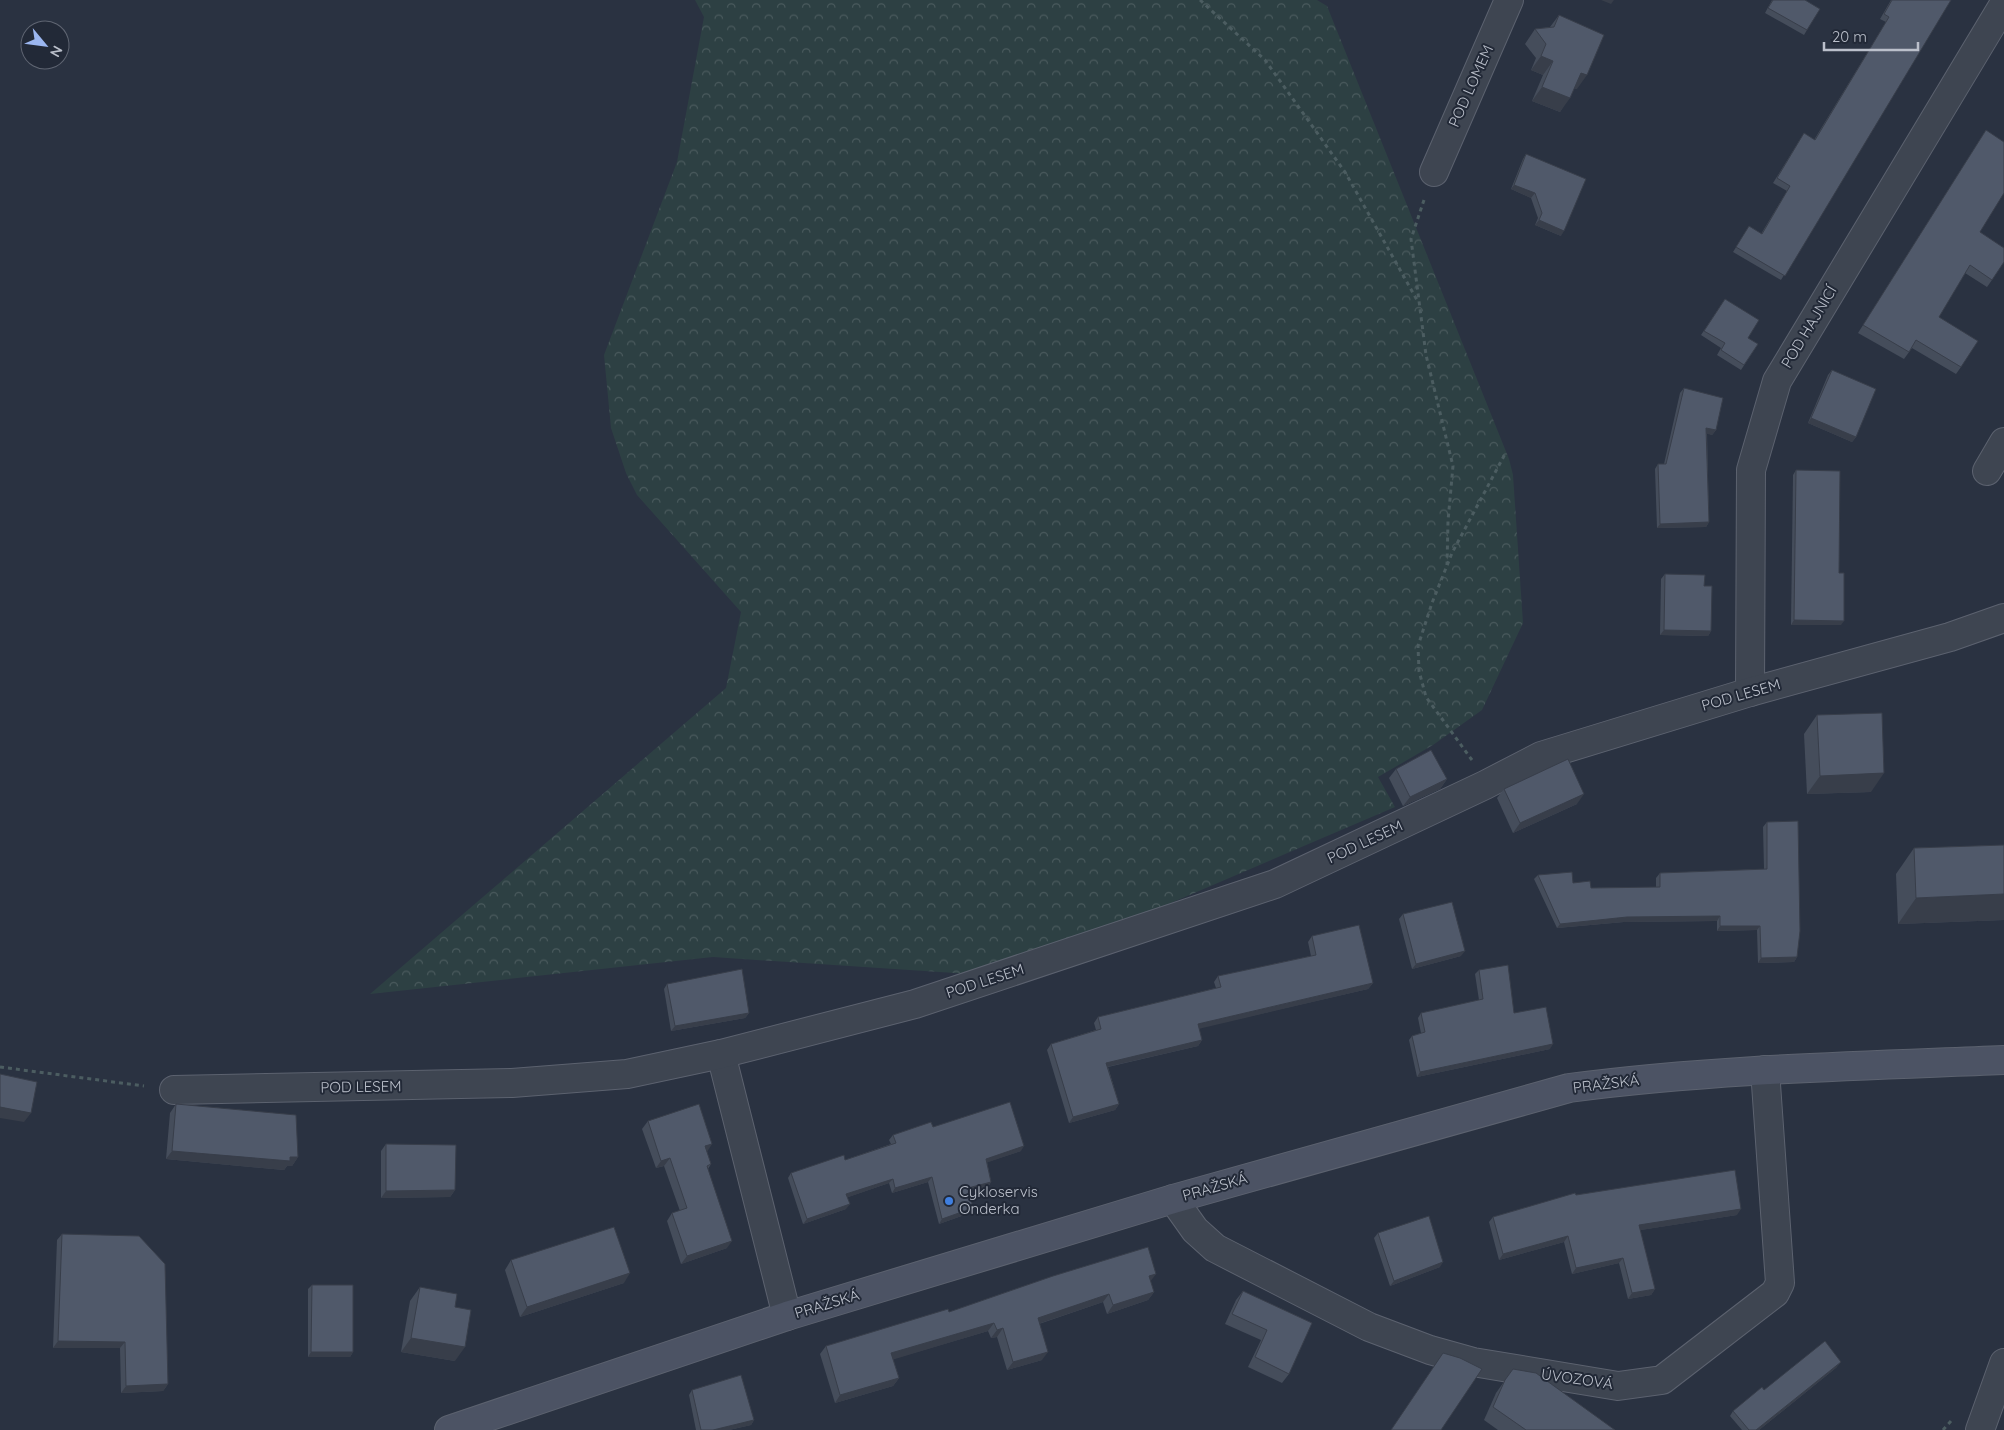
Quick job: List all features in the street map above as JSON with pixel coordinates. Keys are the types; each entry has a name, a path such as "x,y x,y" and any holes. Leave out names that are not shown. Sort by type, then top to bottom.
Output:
{"main road":[{"name":"PRAŽSKÁ","path":"460,1429 787,1316 1173,1199 1569,1088 1765,1070 2004,1060"}],"street":[{"name":"POD LOMEM","path":"1434,172 1509,0"},
{"name":"POD HAJNICÍ","path":"1750,692 1751,470 1777,381 2004,4"},
{"path":"1987,471 2004,442"},
{"name":"POD LESEM","path":"174,1090 512,1084 627,1074 721,1054 915,1004 1274,884 1485,785 1541,756 1750,692 1950,637 2004,618"},
{"path":"721,1054 787,1316"},
{"name":"ÚVOZOVÁ","path":"1173,1199 1195,1230 1215,1248 1369,1327 1430,1350 1473,1362 1618,1386 1662,1380 1775,1293 1780,1283 1765,1070"},
{"path":"1980,1430 2004,1363"}],"path":[{"path":"1200,0 1265,60 1344,172 1419,303"},
{"path":"1434,172 1411,239 1426,355 1453,466 1448,521 1447,565"},
{"path":"1485,785 1470,757 1426,697 1419,672 1418,646 1447,565 1505,454"},
{"path":"0,1067 174,1090"}],"green space":[{"path":"695,0 1317,0 1327,6 1509,459 1513,475 1523,623 1482,710 1433,745 1378,777 1395,807 1000,976 713,957 370,994 726,688 741,612 637,495 626,473 611,428 604,355 677,162 704,17"}],"building":[{"path":"1773,0 1805,0 1820,9 1807,30 1768,8"},
{"path":"1892,0 1951,0 1785,276 1736,247 1749,226 1762,234 1790,186 1777,178 1804,133 1815,140 1889,17 1884,14"},
{"path":"1559,15 1604,35 1587,75 1581,73 1570,98 1542,87 1553,61 1541,56 1546,44 1535,29 1554,27"},
{"path":"1986,130 2004,142 2004,193 1980,232 2004,248 2004,262 1992,280 1970,265 1939,317 1978,341 1961,367 1916,340 1909,352 1863,325"},
{"path":"1526,154 1586,179 1564,231 1539,220 1542,213 1535,193 1514,185"},
{"path":"1725,299 1759,320 1748,338 1758,344 1744,365 1721,350 1725,343 1704,331"},
{"path":"1832,370 1876,389 1856,437 1811,418"},
{"path":"1684,388 1723,398 1716,430 1706,428 1709,522 1660,524 1658,464 1666,464"},
{"path":"1796,470 1840,471 1839,573 1844,573 1844,621 1794,620"},
{"path":"1665,574 1705,575 1704,586 1712,586 1711,631 1664,630"},
{"path":"1882,713 1884,773 1820,776 1817,715"},
{"path":"1431,750 1447,779 1410,797 1396,769"},
{"path":"1568,759 1584,794 1520,823 1504,789"},
{"path":"1798,821 1800,931 1797,957 1761,958 1760,926 1720,926 1720,916 1627,917 1560,924 1538,875 1572,872 1573,883 1590,881 1591,888 1660,887 1660,873 1767,869 1767,822"},
{"path":"2004,845 2004,894 1916,898 1914,848"},
{"path":"1452,902 1465,951 1416,964 1403,914"},
{"path":"1359,925 1373,983 1198,1024 1202,1040 1106,1063 1119,1104 1073,1117 1051,1044 1101,1029 1098,1017 1221,987 1218,976 1316,955 1312,936"},
{"path":"1508,965 1514,1013 1546,1007 1553,1044 1420,1072 1412,1036 1425,1032 1421,1013 1483,999 1479,970"},
{"path":"742,969 749,1013 675,1026 667,984"},
{"path":"0,1074 37,1082 31,1113 0,1107"},
{"path":"1010,1102 1024,1146 986,1159 991,1182 968,1188 973,1208 942,1219 932,1177 895,1188 893,1179 846,1194 850,1204 807,1219 791,1173 844,1155 845,1160 896,1143 893,1135 931,1122 933,1127"},
{"path":"176,1104 296,1115 298,1157 290,1157 290,1161 172,1151"},
{"path":"699,1104 712,1144 705,1146 711,1164 707,1166 732,1241 687,1256 672,1213 687,1208 670,1158 661,1161 648,1121"},
{"path":"386,1144 456,1145 455,1190 386,1191"},
{"path":"1735,1170 1741,1209 1639,1225 1655,1289 1632,1293 1623,1258 1576,1268 1568,1236 1503,1254 1493,1217 1575,1193 1576,1195"},
{"path":"1429,1216 1443,1262 1394,1281 1378,1233"},
{"path":"614,1227 630,1273 527,1307 511,1260"},
{"path":"62,1234 139,1236 165,1264 168,1384 126,1386 125,1342 58,1341"},
{"path":"1148,1247 1156,1274 1149,1276 1154,1292 1113,1305 1109,1294 1038,1318 1048,1352 1013,1362 1003,1328 997,1330 994,1323 891,1353 899,1378 840,1395 826,1346 948,1309 949,1312 1053,1276"},
{"path":"312,1285 353,1285 353,1352 311,1352"},
{"path":"420,1287 457,1294 455,1307 471,1310 465,1347 411,1338"},
{"path":"1243,1291 1312,1323 1289,1374 1255,1357 1267,1330 1232,1314"},
{"path":"1825,1341 1841,1362 1756,1430 1749,1430 1733,1411 1762,1387 1764,1390"},
{"path":"1443,1353 1460,1358 1482,1369 1441,1430 1391,1430"},
{"path":"1513,1369 1536,1373 1615,1430 1526,1430 1493,1407 1505,1380"},
{"path":"741,1375 754,1420 713,1430 701,1430 692,1390"}],"place":[{"name":"Cykloservis Onderka","path":"949,1201"}]}
